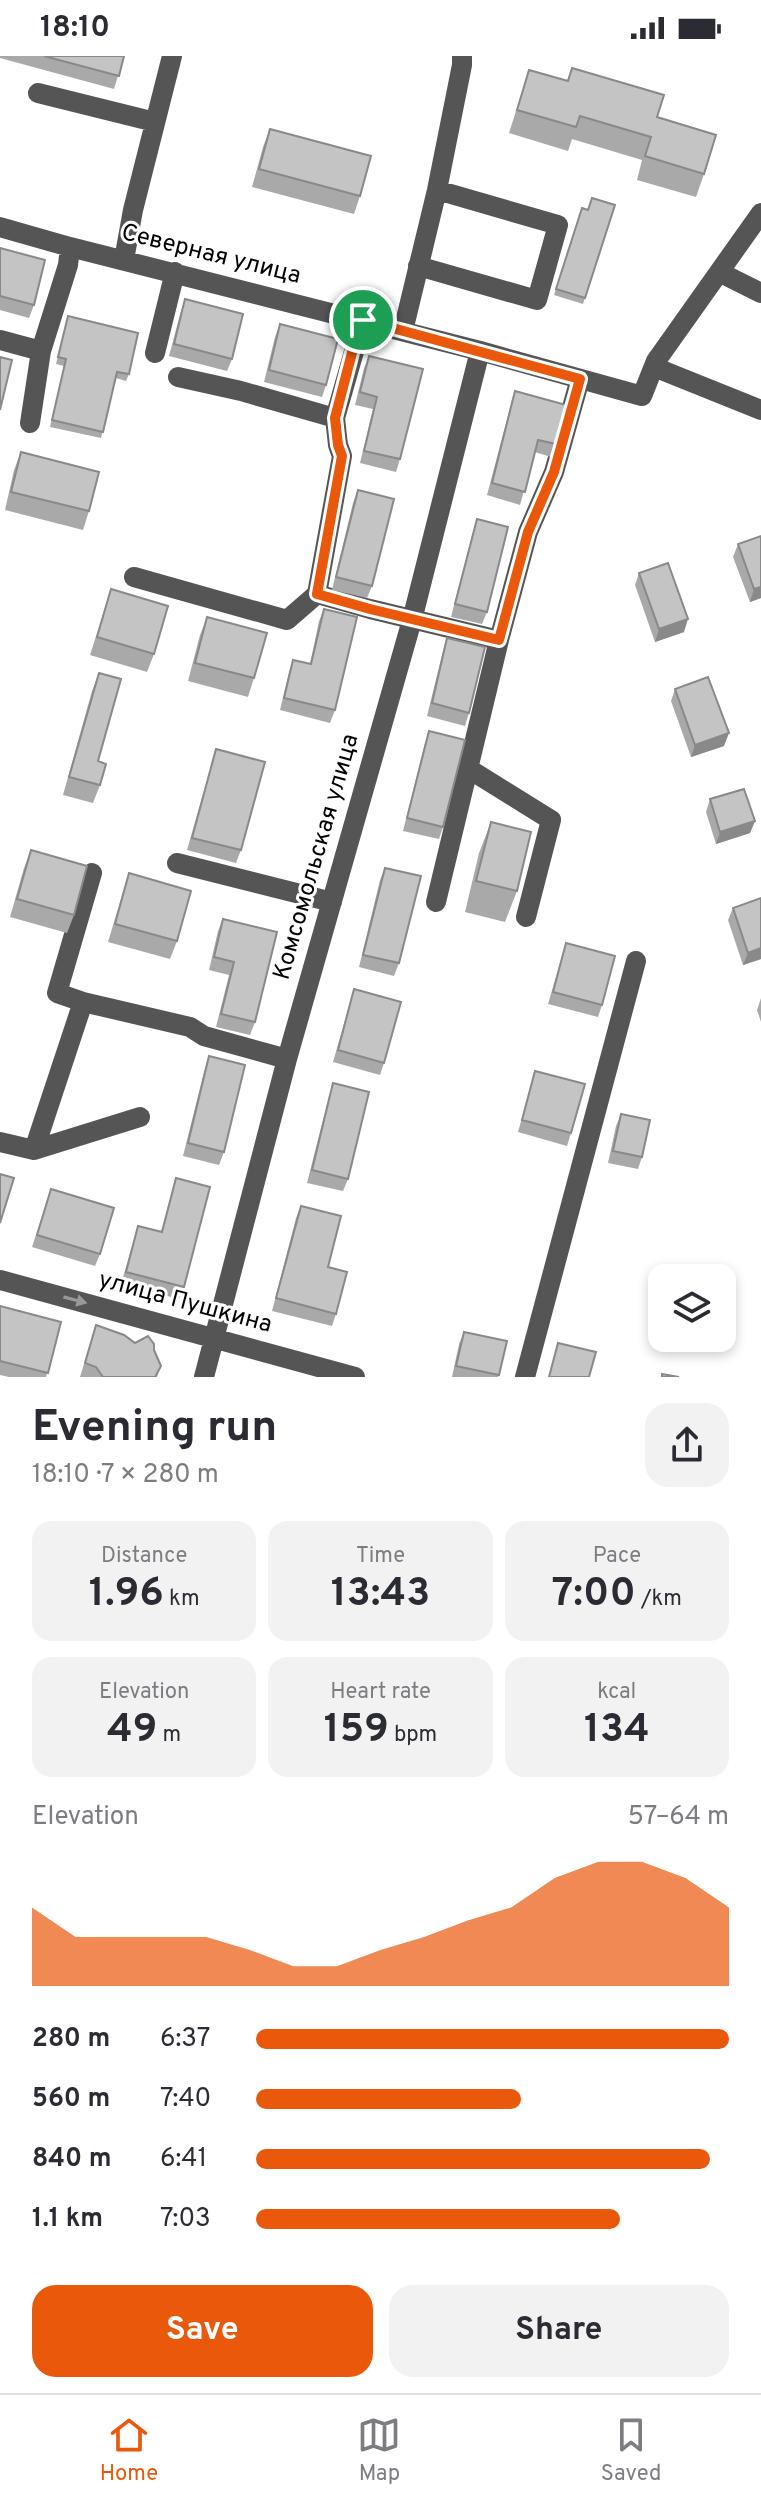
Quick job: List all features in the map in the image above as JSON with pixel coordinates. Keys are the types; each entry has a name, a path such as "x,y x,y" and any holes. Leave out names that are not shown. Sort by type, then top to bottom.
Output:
{"street":[{"path":"124,260 133,210 172,56"},
{"path":"403,331 437,190 462,56"},
{"path":"38,93 155,122"},
{"path":"418,266 537,300 558,225 437,190"},
{"path":"761,213 654,367 761,410"},
{"name":"Северная улица","path":"0,227 363,320 642,396 654,367"},
{"path":"30,423 41,351 68,265 70,247"},
{"path":"155,353 175,272"},
{"path":"719,272 761,293"},
{"path":"134,577 287,620 317,594 342,456 335,418 363,320"},
{"path":"0,340 41,351"},
{"name":"Комсомольская улица","path":"204,1377 287,1059 412,620 480,351"},
{"path":"178,377 335,418"},
{"path":"436,902 528,532 554,472 580,379"},
{"path":"317,594 499,640"},
{"path":"469,769 551,820 526,917"},
{"path":"177,863 332,902"},
{"path":"92,873 57,993 190,1027 204,1036 287,1059"},
{"path":"525,1377 636,961"},
{"path":"34,1150 83,1002"},
{"path":"0,1142 34,1150 140,1117"},
{"name":"улица Пушкина","path":"0,1280 355,1377"}],"building":[{"path":"44,56 124,56 119,76"},
{"path":"572,68 664,95 657,117 716,135 704,174 645,156 651,137 580,116 576,127 517,110 529,70 568,81"},
{"path":"270,129 371,156 360,196 259,169"},
{"path":"592,198 615,205 585,298 556,289 582,208 588,210"},
{"path":"0,248 45,260 34,305 0,296"},
{"path":"185,299 243,314 232,359 174,344"},
{"path":"68,316 138,333 129,374 117,372 103,432 52,420 66,359 58,357"},
{"path":"280,324 338,339 326,385 269,370"},
{"path":"369,356 423,369 400,459 364,451 377,397 360,392"},
{"path":"0,357 12,360 0,410"},
{"path":"515,391 566,405 556,444 538,440 525,492 492,483"},
{"path":"21,452 99,472 89,511 11,492"},
{"path":"358,490 394,499 372,586 336,577"},
{"path":"477,519 508,527 487,612 455,604"},
{"path":"761,536 761,587 754,589 738,544"},
{"path":"668,563 688,619 659,629 639,573"},
{"path":"111,589 168,606 154,654 97,637"},
{"path":"324,609 357,617 335,710 284,698 293,660 311,664"},
{"path":"207,617 267,633 254,678 195,663"},
{"path":"447,638 485,647 469,713 432,703"},
{"path":"99,673 121,679 98,761 106,764 100,785 69,777"},
{"path":"708,677 729,733 695,745 675,689"},
{"path":"429,731 465,740 443,827 407,818"},
{"path":"216,749 265,762 241,850 192,838"},
{"path":"744,789 755,821 720,832 710,799"},
{"path":"491,822 531,832 517,891 476,881"},
{"path":"31,850 87,866 74,915 17,899"},
{"path":"385,868 421,876 399,963 363,955"},
{"path":"129,873 191,891 177,941 115,924"},
{"path":"761,898 761,948 748,953 733,908"},
{"path":"223,919 277,932 255,1022 221,1014 234,962 214,957"},
{"path":"566,943 615,956 602,1005 553,992"},
{"path":"354,989 401,1002 384,1063 338,1050"},
{"path":"209,1056 245,1065 224,1152 188,1143"},
{"path":"535,1071 585,1084 571,1133 522,1120"},
{"path":"333,1083 369,1092 348,1179 312,1170"},
{"path":"621,1114 650,1120 642,1157 613,1151"},
{"path":"0,1174 14,1178 0,1223"},
{"path":"176,1178 210,1187 184,1287 126,1272 138,1226 162,1232"},
{"path":"51,1189 114,1208 100,1254 37,1235"},
{"path":"301,1206 341,1216 328,1267 347,1272 336,1314 276,1298"},
{"path":"0,1306 61,1322 48,1373 0,1361"},
{"path":"96,1325 124,1335 135,1343 148,1336 161,1366 155,1377 103,1377 96,1367 85,1363"},
{"path":"464,1332 507,1341 499,1375 456,1366"},
{"path":"558,1343 596,1352 589,1377 549,1377"}],"route":[{"path":"363,320 580,379 554,472 528,532 499,640 317,594 342,456 335,418 363,320"}]}
